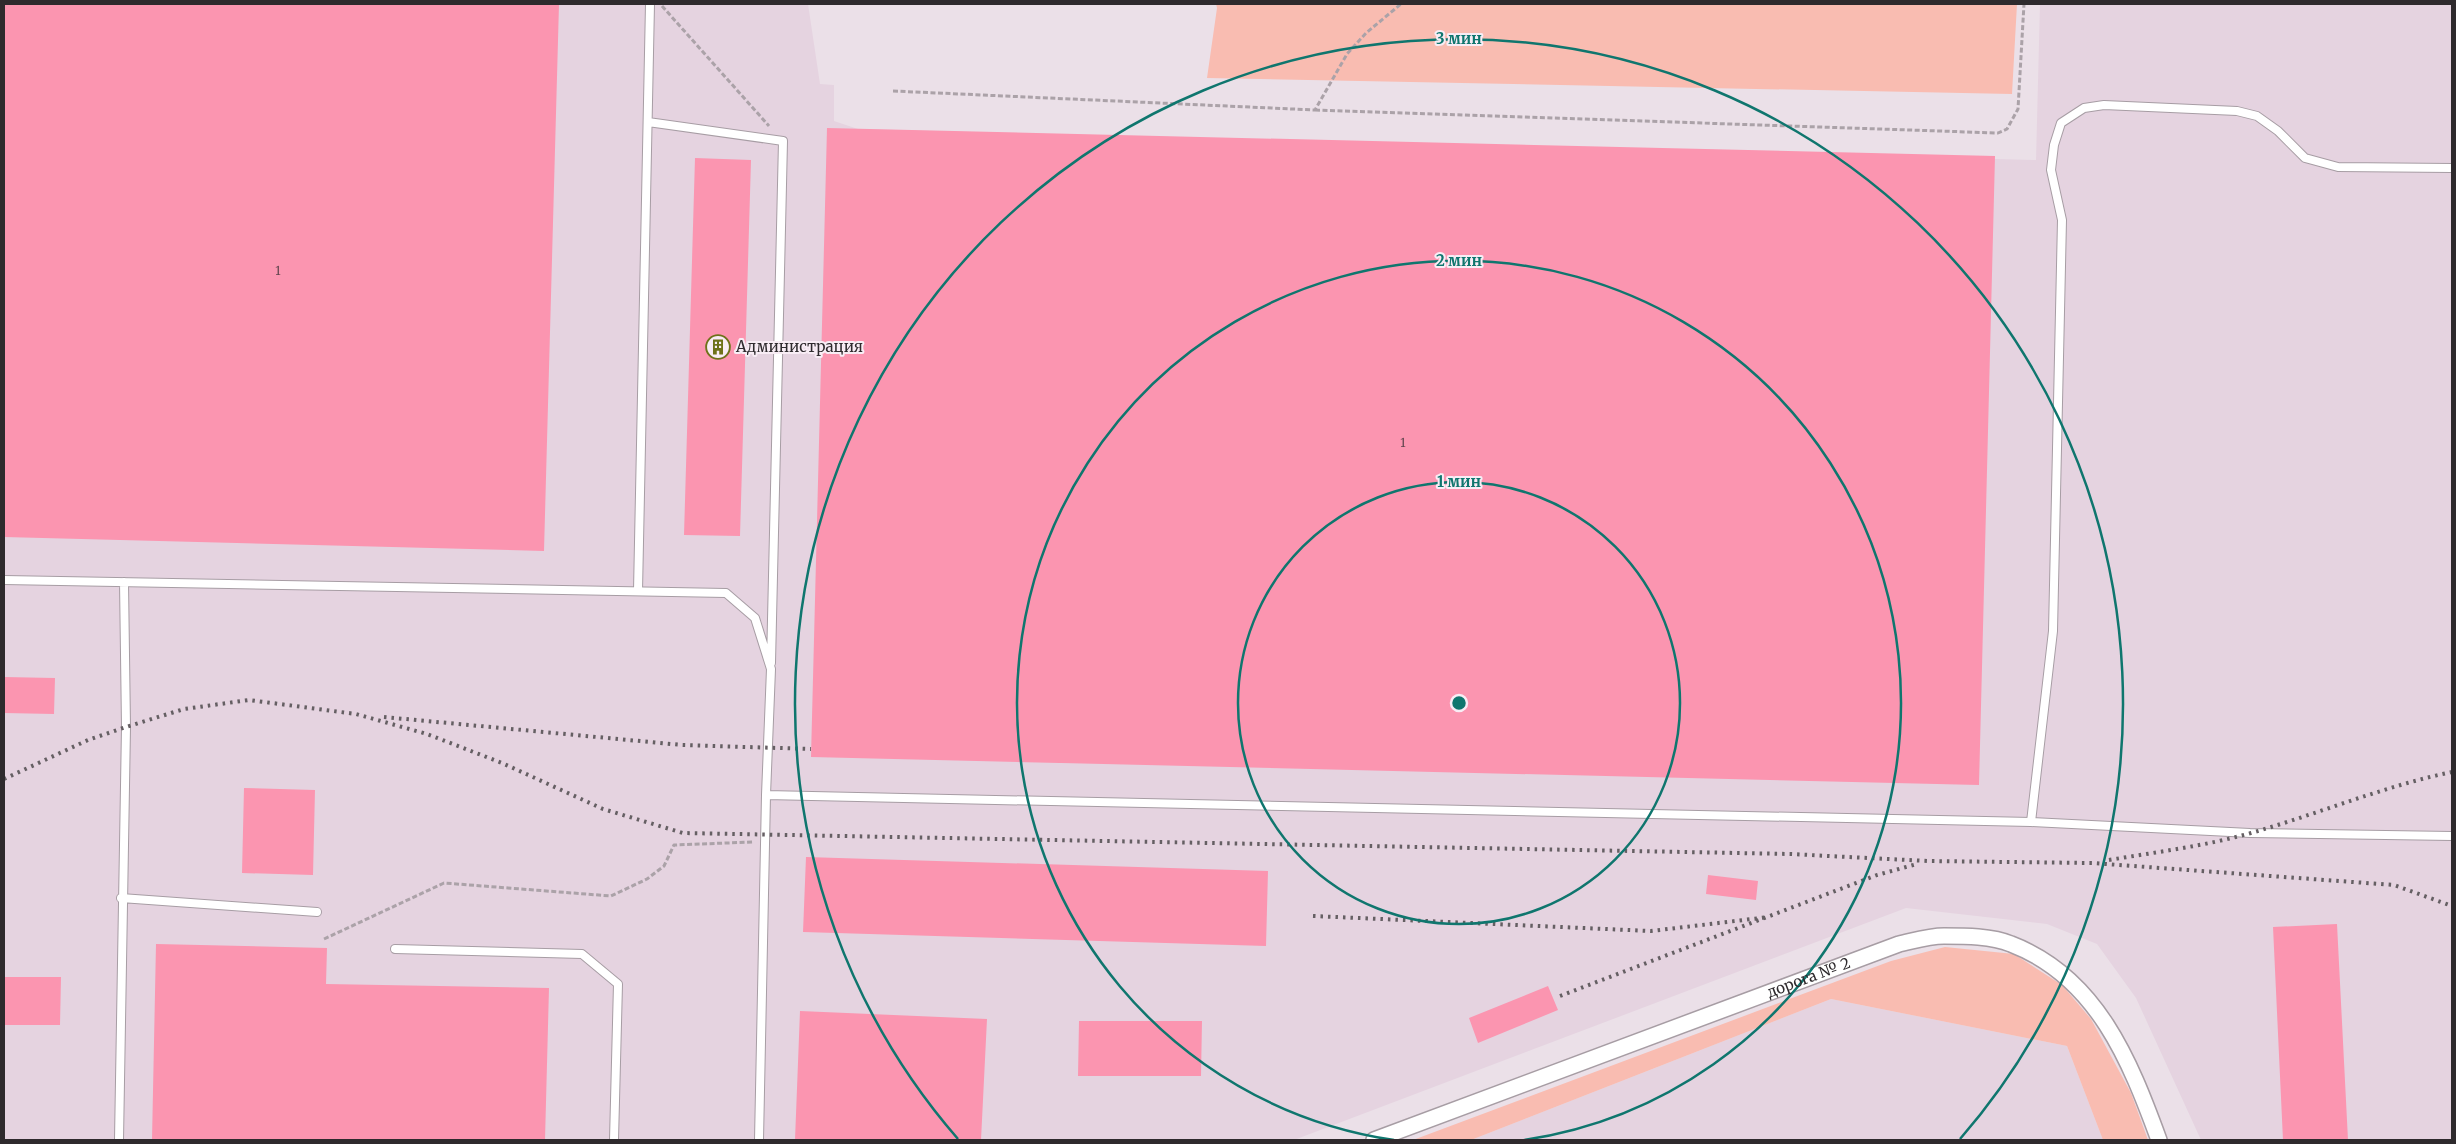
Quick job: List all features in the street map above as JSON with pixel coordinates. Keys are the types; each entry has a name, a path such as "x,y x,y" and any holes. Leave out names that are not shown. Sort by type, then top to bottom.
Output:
{"street":[{"name":"дорога № 2","path":"1374,1140 1396,1136 1899,944 1942,936 1977,938 2010,944 2044,960 2080,987 2103,1019 2125,1057 2159,1140"}],"lane":[{"path":"638,591 650,4"},
{"path":"2031,822 2053,630 2062,220 2050,170 2054,145 2062,123 2084,108 2104,105 2237,111 2257,116 2278,132 2305,158 2330,165 2338,167 2452,168"},
{"path":"648,122 782,141 759,1140"},
{"path":"4,580 726,593 755,618 771,669"},
{"path":"119,1140 121,898 126,727 124,582"},
{"path":"766,795 2031,822 2250,833 2452,836"},
{"path":"121,898 316,912"},
{"path":"395,949 582,954 618,984 614,1140"}],"path":[{"path":"660,4 782,141"},
{"path":"1316,110 1347,54 1366,33 1401,4"},
{"path":"893,91 1316,110 1998,133 2007,129 2018,109 2024,4"},
{"path":"324,939 444,883 611,896 646,879 664,866 674,845 765,842"}],"shaded area":[{"path":"4,4 808,4 820,84 834,85 834,121 858,129 2036,160 2040,4 2452,4 2452,1140 2201,1140 2136,998 2097,944 2047,924 1906,908 1294,1140 4,1140"},
{"path":"1216,4 2017,4 2012,94 1207,78"},
{"path":"1945,947 2014,954 2062,985 2091,1019 2131,1093 2148,1140 2103,1140 2067,1046 1831,999 1471,1140 1413,1140 1891,961"},
{"path":"1831,999 2067,1046 2103,1140 1471,1140"}],"building":[{"path":"4,4 559,4 544,551 4,537"},
{"path":"827,128 1995,156 1979,785 811,757"},
{"name":"Администрация","path":"695,158 751,160 740,536 684,535"},
{"path":"4,677 55,678 54,714 4,713"},
{"path":"244,788 315,790 313,875 242,873"},
{"path":"806,857 1268,871 1266,946 803,932"},
{"path":"1708,875 1758,881 1756,900 1706,894"},
{"path":"2337,924 2348,1140 2283,1140 2273,927"},
{"path":"156,944 327,948 326,984 549,988 545,1140 152,1140"},
{"path":"4,977 61,977 60,1025 4,1025"},
{"path":"1548,986 1558,1010 1478,1043 1469,1018"},
{"path":"800,1011 987,1019 981,1140 795,1140"},
{"path":"1079,1021 1202,1021 1201,1076 1078,1076"}],"railway":[{"path":"4,779 88,740 126,727 184,709 249,700 356,714 427,734 502,763 603,809 683,833 1790,854 1927,861 2092,863 2394,885 2452,906"},
{"path":"384,717 682,745 811,749"},
{"path":"2109,860 2234,838 2376,792 2452,772"},
{"path":"1560,996 1877,875 1917,864"},
{"path":"1313,916 1651,931 1769,917"}],"place":[{"name":"Администрация","path":"718,347"}]}
